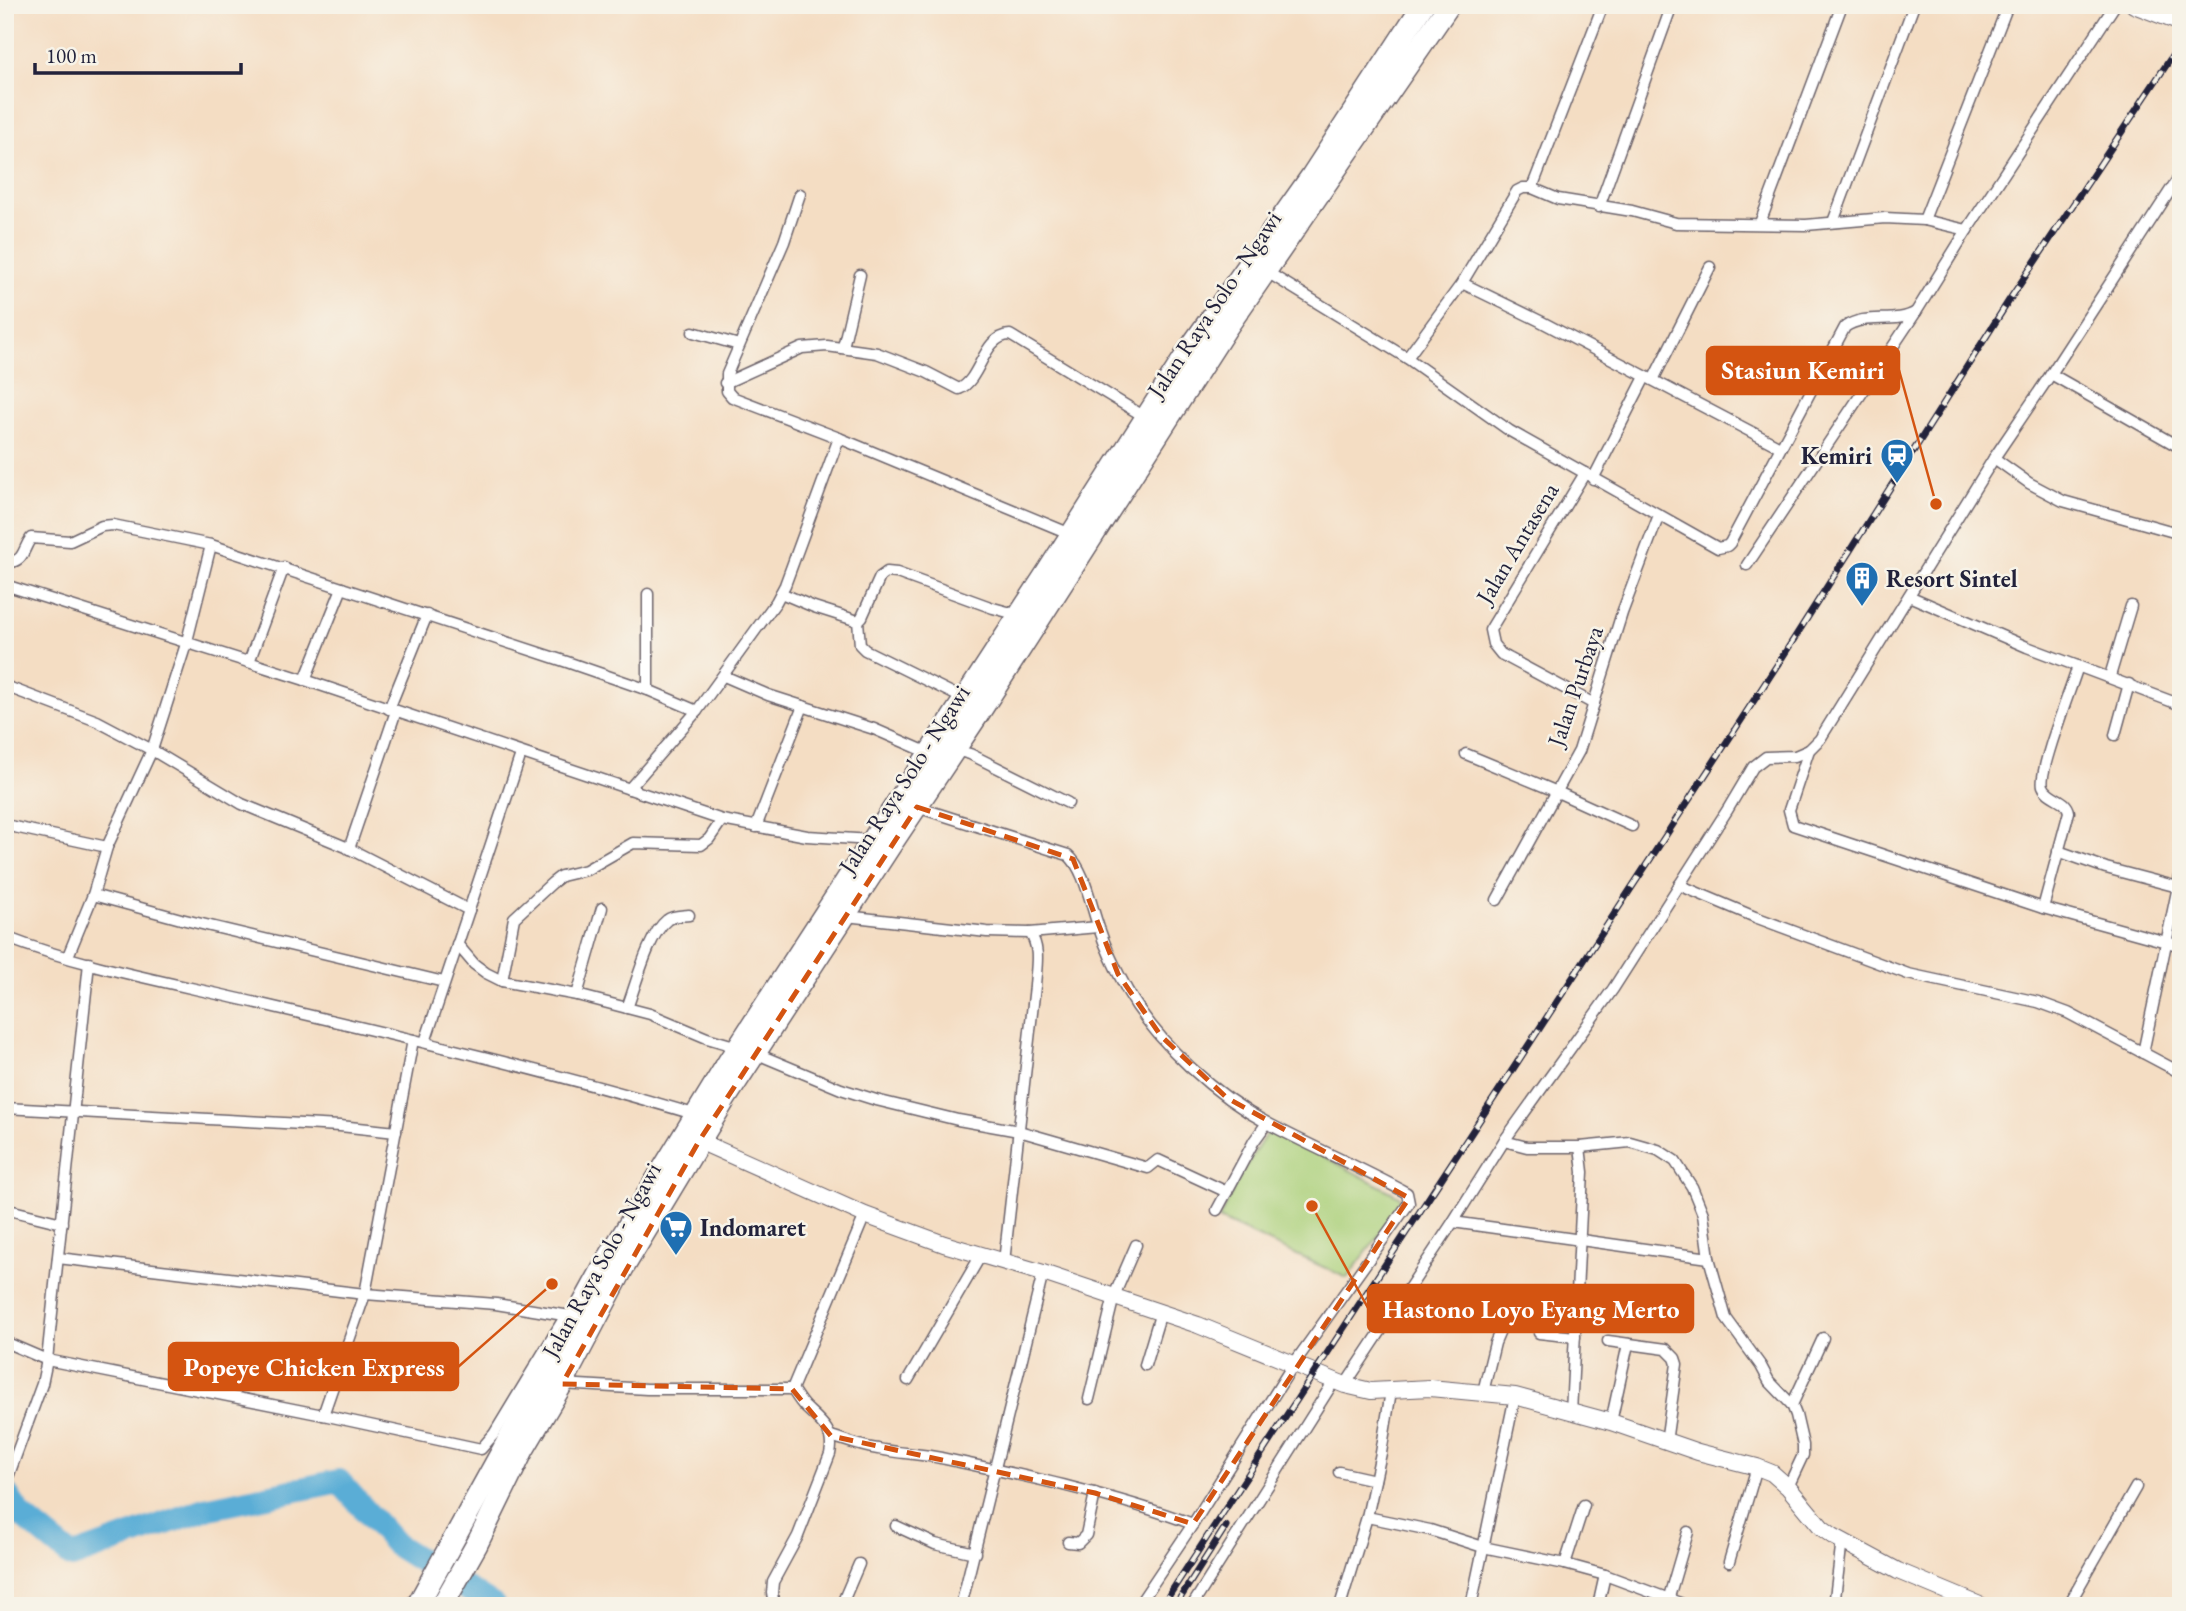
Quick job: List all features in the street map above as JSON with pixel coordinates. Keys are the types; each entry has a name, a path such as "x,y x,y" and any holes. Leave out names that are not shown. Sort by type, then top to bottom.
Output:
{"highway":[{"name":"Jalan Raya Solo - Ngawi","path":"442,1606 692,1138 872,840 1195,341 1311,177 1423,5"},
{"name":"Jalan Raya Solo - Ngawi","path":"747,1050 846,916 1163,426 1450,5"},
{"name":"Jalan Raya Solo - Ngawi","path":"417,1604 571,1316 633,1217 692,1138"}],"street":[{"path":"1532,188 1603,5"},
{"path":"1599,207 1672,5"},
{"path":"1760,223 1842,5"},
{"path":"1833,222 1914,5"},
{"path":"1924,220 2008,5"},
{"path":"1747,565 1916,312 2115,5"},
{"path":"2135,5 2175,16"},
{"path":"1192,1606 1339,1383 1453,1222 1504,1141 1612,989 1756,763 1766,757 1795,756 1809,750 1820,739 1994,458 2181,174"},
{"path":"1407,358 1462,283 1517,191 1523,188 1532,188 1558,199 1632,211 1676,223 1806,225 1885,218 1924,220 1967,230"},
{"path":"800,194 786,237 727,374 727,391 743,403 839,438 1072,534"},
{"path":"1589,476 1649,379 1710,267"},
{"path":"1267,272 1407,358 1510,431 1714,546 1727,546 1846,327 1858,321 1906,317 1916,312"},
{"path":"844,347 860,275"},
{"path":"1462,283 1780,447"},
{"path":"693,332 738,345"},
{"path":"726,383 802,348 844,347 877,353 903,362 959,389 972,379 996,341 1004,335 1010,335 1145,417"},
{"path":"2051,374 2181,447"},
{"path":"629,789 724,676 781,593 839,438"},
{"path":"1994,458 2029,483 2063,501 2181,534"},
{"name":"Jalan Antasena","path":"1589,476 1490,630 1493,644 1501,654 1594,704"},
{"name":"Jalan Purbaya","path":"1497,900 1579,751 1622,613 1659,515"},
{"path":"5,564 22,557 31,538 70,541 108,525 211,545 284,567 648,690 696,711"},
{"path":"68,956 93,895 107,846 152,750 187,641 211,545"},
{"path":"249,662 284,567"},
{"path":"964,699 865,650 860,645 858,621 880,577 887,572 897,573 1019,615"},
{"path":"5,585 187,641 722,820 807,836 872,840"},
{"path":"305,680 342,588"},
{"path":"781,593 858,621"},
{"path":"648,594 648,690"},
{"path":"1909,596 1997,635 2181,705"},
{"path":"2109,676 2130,606"},
{"path":"349,849 392,710 427,615"},
{"path":"2043,908 2068,807 2047,792 2042,784 2078,666"},
{"path":"724,676 768,695 874,729 929,753"},
{"path":"2115,735 2129,684"},
{"path":"5,687 97,721 152,750 242,804 349,849 469,910"},
{"path":"756,827 803,706"},
{"path":"955,750 970,754 1068,803"},
{"path":"1809,750 1789,810 1793,825 2043,908 2181,946"},
{"path":"425,1042 521,754"},
{"path":"1466,754 1632,826"},
{"path":"917,807 1068,855 1080,873 1098,927 1128,993 1178,1055 1227,1098 1267,1123 1362,1168 1407,1193 1409,1198 1409,1203 1293,1365 1138,1606"},
{"path":"502,981 514,918 561,876 586,870 633,843 701,845 709,839 722,820"},
{"path":"5,825 107,846"},
{"path":"2058,851 2106,868 2178,887"},
{"path":"2143,1053 2181,872"},
{"path":"1679,885 1768,922 1909,974 2038,1002 2067,1013 2181,1073"},
{"path":"93,895 181,919 444,982"},
{"path":"577,995 602,908"},
{"path":"627,1008 657,933 673,916 689,915"},
{"path":"846,916 986,932 1030,933 1098,927"},
{"path":"1004,1262 1037,954 1037,946 1030,933"},
{"path":"5,937 89,963 425,1042 705,1117"},
{"path":"457,944 480,969 502,981 577,995 650,1014 841,1089 876,1100 958,1120 1019,1131 1148,1168 1158,1160 1227,1192"},
{"path":"8,1476 38,1394 47,1360 89,963"},
{"path":"323,1415 365,1294 413,1040"},
{"path":"5,1108 396,1132"},
{"path":"1217,1210 1254,1141 1267,1123"},
{"path":"692,1138 865,1215 1161,1312 1339,1383 1371,1391 1430,1388 1515,1396 1611,1422 1698,1452 1757,1467 1772,1473 1788,1487 1822,1528 1898,1571 1982,1606"},
{"path":"1504,1141 1527,1147 1580,1147 1630,1142 1658,1150 1675,1161 1692,1187 1703,1214 1709,1258 1726,1318 1769,1381 1792,1405 1801,1431 1803,1455 1788,1487"},
{"path":"1571,1413 1583,1172 1580,1147"},
{"path":"5,1209 62,1223"},
{"path":"792,1389 865,1215"},
{"path":"1453,1222 1709,1258"},
{"path":"1089,1399 1114,1296 1136,1245"},
{"path":"908,1380 981,1255"},
{"path":"5,1342 47,1360 483,1449 571,1316 485,1303 365,1294 58,1258"},
{"path":"961,1606 1043,1273"},
{"path":"1145,1365 1161,1312"},
{"path":"1483,1392 1495,1343 1504,1322"},
{"path":"1539,1333 1575,1337"},
{"path":"1792,1405 1823,1338"},
{"path":"1608,1341 1666,1349 1675,1358 1677,1364 1666,1441"},
{"path":"1611,1422 1628,1344"},
{"path":"562,1384 647,1389 792,1389"},
{"path":"774,1606 774,1582 798,1536 831,1454 831,1436 792,1389"},
{"path":"1340,1606 1367,1517 1391,1391"},
{"path":"1471,1606 1515,1396"},
{"path":"831,1436 879,1450 911,1452 1095,1493 1193,1524"},
{"path":"1729,1562 1757,1467"},
{"path":"1339,1472 1375,1480"},
{"path":"2068,1606 2136,1488"},
{"path":"1068,1542 1078,1543 1086,1535 1095,1493"},
{"path":"1565,1564 1584,1505"},
{"path":"1367,1517 1605,1575 1688,1606"},
{"path":"895,1526 935,1544 975,1553"},
{"path":"1669,1597 1688,1532"},
{"path":"1835,1606 1842,1540"},
{"path":"841,1606 859,1564"},
{"path":"1598,1606 1605,1575"}],"highlighted area":[{"path":"917,807 1073,859 1118,974 1161,1036 1227,1098 1409,1198 1193,1524 1095,1493 831,1436 792,1389 562,1384 699,1141"}],"green space":[{"path":"1270,1128 1399,1196 1401,1202 1398,1210 1347,1278 1219,1219 1242,1172"}],"waterway":[{"path":"5,1492 21,1515 72,1557 205,1509 339,1481 396,1545 494,1606"}],"railway":[{"path":"1162,1606 1783,656 2010,299 2181,43"},
{"path":"1175,1606 1226,1526"}],"place":[{"name":"Kemiri","path":"1897,485"},
{"name":"Stasiun Kemiri","path":"1936,504"},
{"name":"Resort Sintel","path":"1862,608"},
{"name":"Hastono Loyo Eyang Merto","path":"1312,1206"},
{"name":"Indomaret","path":"676,1257"},
{"name":"Popeye Chicken Express","path":"552,1284"}]}
